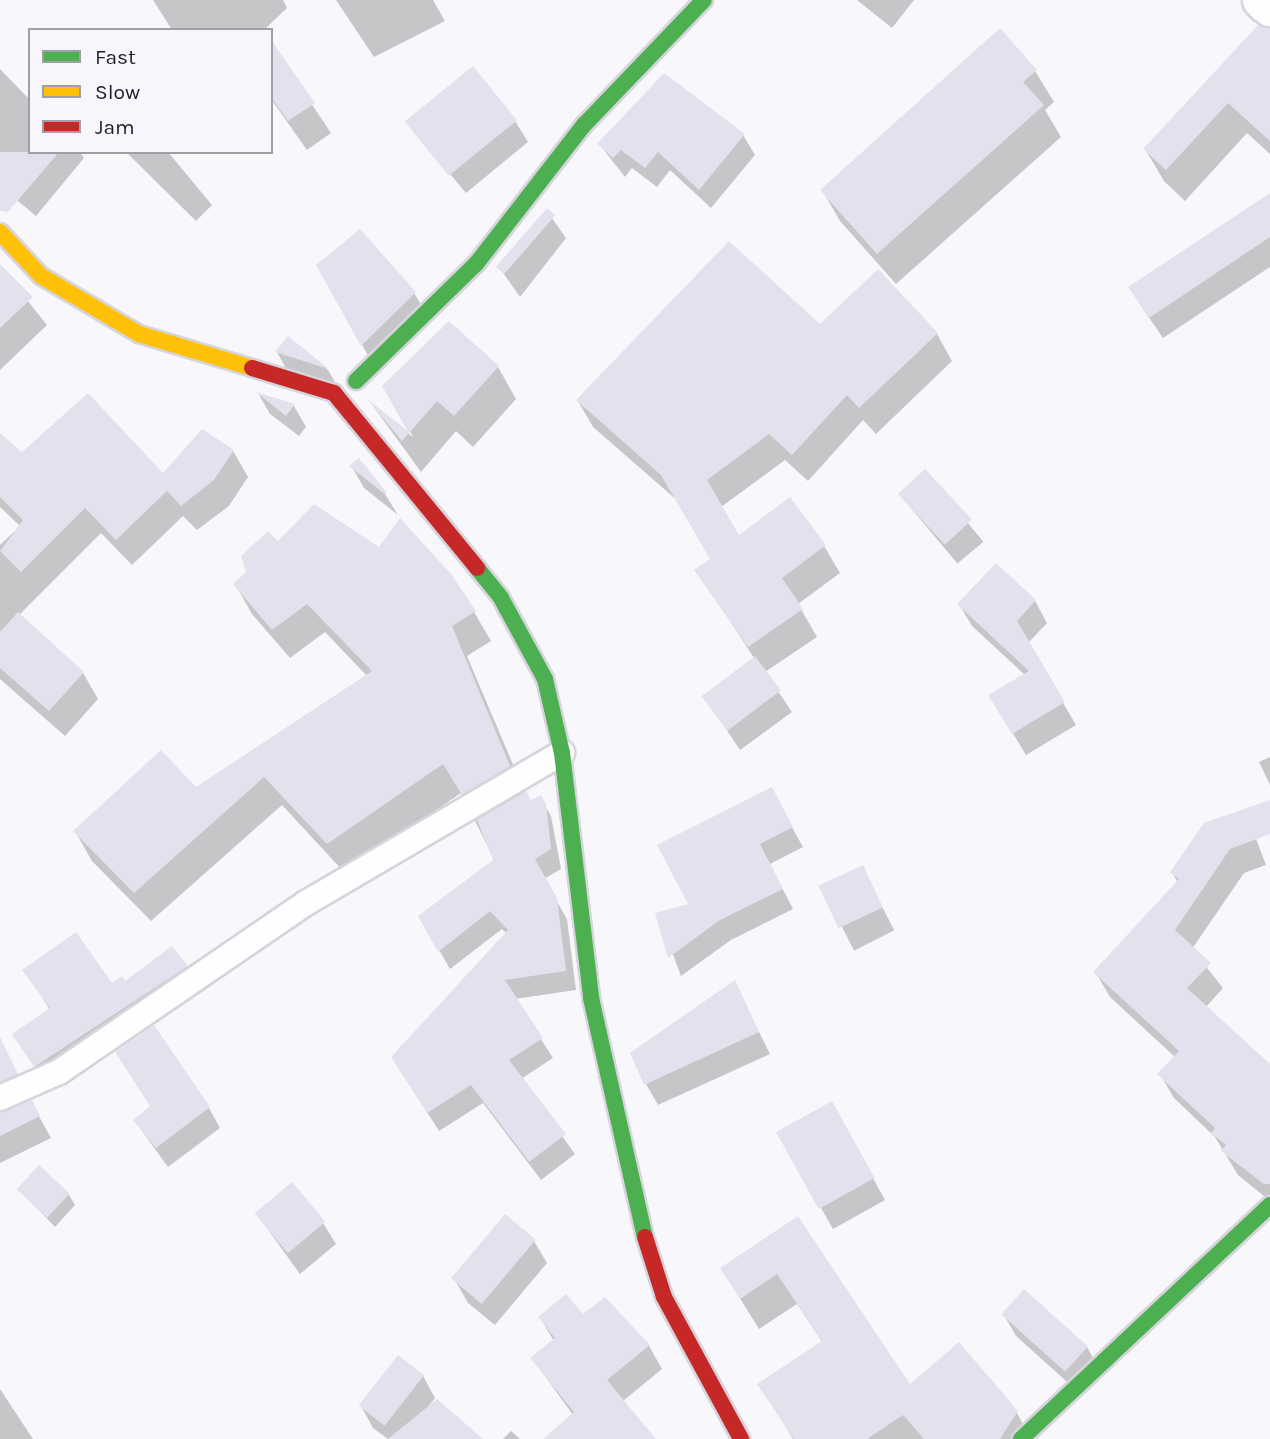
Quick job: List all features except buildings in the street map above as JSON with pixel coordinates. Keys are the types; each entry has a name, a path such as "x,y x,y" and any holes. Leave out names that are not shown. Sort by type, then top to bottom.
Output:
{"street":[{"path":"356,381 476,264 584,125 704,0"},
{"path":"1262,0 1270,8"},
{"path":"0,232 41,276 139,334 334,393 501,598 545,679 562,753 591,998 630,1187 664,1297 741,1439"},
{"path":"1021,1439 1270,1205"}],"lane":[{"path":"0,1098 59,1072 306,903 562,753"}],"traffic: fast":[{"path":"356,381 476,264 584,125 704,0"},
{"path":"477,568 501,598 545,679 562,753 591,998 645,1237"},
{"path":"1021,1439 1270,1205"}],"traffic: slow":[{"path":"0,232 41,276 139,334 252,368"}],"traffic: jam":[{"path":"252,368 334,393 477,568"},
{"path":"645,1237 664,1297 741,1439"}]}
